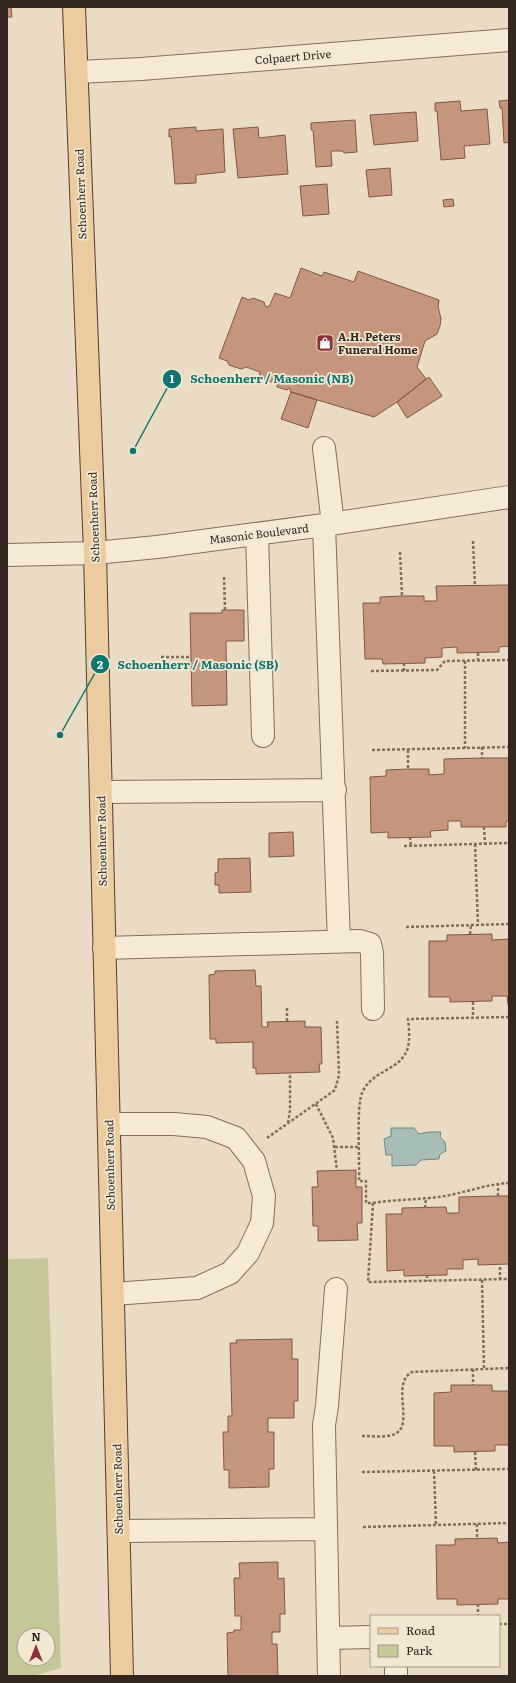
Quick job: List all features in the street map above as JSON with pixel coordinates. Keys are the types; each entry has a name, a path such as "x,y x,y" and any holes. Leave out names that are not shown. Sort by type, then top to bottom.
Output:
{"main road":[{"name":"Schoenherr Road","path":"74,7 95,553 122,1676"}],"street":[{"name":"Colpaert Drive","path":"77,72 141,69 509,40"},
{"path":"324,448 329,525 339,942"},
{"name":"Masonic Boulevard","path":"7,555 95,553 329,525 509,497"},
{"path":"257,534 263,736"},
{"path":"101,792 335,790"},
{"path":"104,948 360,941 370,944 372,953 373,1009"},
{"path":"109,1124 174,1124 208,1127 236,1138 254,1161 264,1196 262,1223 248,1253 230,1273 197,1288 113,1294"},
{"path":"329,1676 324,1425 327,1406 336,1289"},
{"path":"119,1531 326,1529"},
{"path":"328,1638 370,1637"}],"path":[{"path":"473,541 475,586"},
{"path":"400,552 402,596"},
{"path":"224,577 225,610"},
{"path":"478,653 478,661"},
{"path":"160,657 191,657"},
{"path":"371,671 436,670 445,661 509,660"},
{"path":"465,661 466,748"},
{"path":"404,663 404,671"},
{"path":"372,750 509,746"},
{"path":"482,747 482,758"},
{"path":"408,750 408,769"},
{"path":"484,827 485,844"},
{"path":"410,837 411,846"},
{"path":"404,846 509,843"},
{"path":"476,844 478,925"},
{"path":"406,927 509,924"},
{"path":"470,934 471,925"},
{"path":"472,1002 473,1017"},
{"path":"287,1008 288,1021"},
{"path":"509,1017 408,1019 409,1040 404,1056 398,1064 374,1077 362,1093 360,1101 360,1181 366,1181 366,1203 426,1198 466,1192 498,1183 509,1183"},
{"path":"267,1138 331,1094 337,1086 337,1021"},
{"path":"288,1124 290,1110 290,1073"},
{"path":"316,1104 331,1132 335,1147 337,1171"},
{"path":"335,1147 360,1147"},
{"path":"498,1183 498,1196"},
{"path":"425,1208 426,1198"},
{"path":"373,1203 368,1282 509,1279"},
{"path":"500,1264 500,1280"},
{"path":"427,1275 427,1281"},
{"path":"482,1280 484,1369"},
{"path":"362,1436 383,1436 394,1434 399,1431 404,1419 402,1387 409,1373 421,1371 509,1368"},
{"path":"473,1369 473,1385"},
{"path":"476,1452 476,1470"},
{"path":"362,1472 509,1469"},
{"path":"434,1471 436,1525"},
{"path":"363,1527 509,1523"},
{"path":"477,1524 477,1538"},
{"path":"478,1604 478,1615"}],"green space":[{"path":"48,1258 61,1668 33,1676 7,1676 7,1259"}],"shaded area":[{"path":"391,1128 414,1128 419,1134 441,1132 440,1137 445,1142 446,1151 440,1154 439,1159 421,1160 416,1165 392,1166 392,1155 386,1155 384,1139 391,1136"}],"building":[{"path":"7,7 11,7 12,17 7,17"},
{"path":"509,100 509,142 504,143 502,108 500,108 499,101"},
{"path":"460,101 461,111 487,109 490,144 464,146 465,158 441,160 435,103"},
{"path":"416,112 418,141 374,145 370,115"},
{"path":"355,120 357,152 344,153 343,151 331,151 332,166 316,167 311,123"},
{"path":"196,127 196,131 223,129 225,172 196,175 196,183 175,184 171,136 169,137 169,129"},
{"path":"258,127 259,138 285,135 288,174 238,178 233,129"},
{"path":"390,168 392,195 369,197 366,170"},
{"path":"327,184 329,214 303,216 300,186"},
{"path":"453,199 454,206 444,207 443,200"},
{"name":"A.H. Peters Funeral Home","path":"301,268 322,276 324,272 354,282 358,271 439,300 438,306 441,319 440,326 437,334 425,341 417,367 426,379 397,402 374,417 291,392 289,388 287,390 277,387 277,384 259,377 260,372 246,367 241,369 229,365 227,361 219,358 242,297 249,300 253,298 264,302 265,306 269,307 275,293 290,298"},
{"path":"429,377 442,396 407,418 397,402"},
{"path":"291,392 317,400 308,428 281,419"},
{"path":"509,585 509,646 499,647 499,652 457,653 457,647 442,648 442,657 425,658 425,663 383,664 382,659 365,659 363,603 380,603 380,597 402,596 424,596 424,601 437,601 436,586"},
{"path":"222,610 244,610 244,641 226,641 227,705 192,706 190,613 222,613"},
{"path":"509,758 509,821 506,821 506,827 461,827 461,821 448,821 448,830 430,831 431,837 388,838 388,832 371,833 370,777 386,776 386,770 408,769 429,769 429,775 444,774 444,759"},
{"path":"293,832 294,856 269,857 269,833"},
{"path":"250,858 251,892 219,893 219,885 215,885 215,873 218,872 218,859"},
{"path":"492,934 492,940 509,939 509,1011 507,996 492,996 492,1001 450,1002 450,997 429,997 429,941 447,941 447,935"},
{"path":"255,970 256,986 261,986 262,1027 268,1027 267,1022 305,1021 305,1027 321,1027 322,1064 319,1064 320,1072 256,1074 256,1068 253,1068 253,1042 216,1043 216,1039 210,1039 209,975 215,974 215,971"},
{"path":"356,1170 356,1187 362,1187 362,1223 357,1223 358,1240 318,1241 318,1226 313,1226 312,1187 318,1187 317,1171"},
{"path":"509,1196 509,1264 478,1265 478,1259 463,1260 463,1269 447,1269 447,1275 404,1276 404,1270 387,1271 386,1214 402,1214 402,1208 446,1207 447,1213 459,1213 459,1197"},
{"path":"292,1339 292,1359 298,1359 298,1401 294,1401 294,1418 268,1418 268,1432 274,1432 274,1469 269,1469 269,1487 229,1488 229,1470 224,1470 223,1432 228,1432 228,1416 232,1416 230,1343 237,1343 236,1340"},
{"path":"451,1385 492,1385 492,1391 509,1391 509,1445 495,1445 495,1451 454,1452 454,1446 434,1446 434,1393 451,1392"},
{"path":"497,1538 498,1543 509,1542 509,1599 498,1599 498,1604 457,1605 457,1599 437,1599 436,1545 455,1545 455,1539"},
{"path":"278,1562 278,1579 284,1578 285,1614 280,1614 280,1632 272,1632 272,1644 277,1644 278,1676 228,1676 227,1633 234,1632 234,1630 241,1630 241,1616 235,1616 234,1578 240,1578 239,1563"}],"place":[{"name":"A.H. Peters Funeral Home","path":"325,343"},
{"name":"Schoenherr / Masonic (NB)","path":"133,451"},
{"name":"Schoenherr / Masonic (SB)","path":"60,735"}]}
